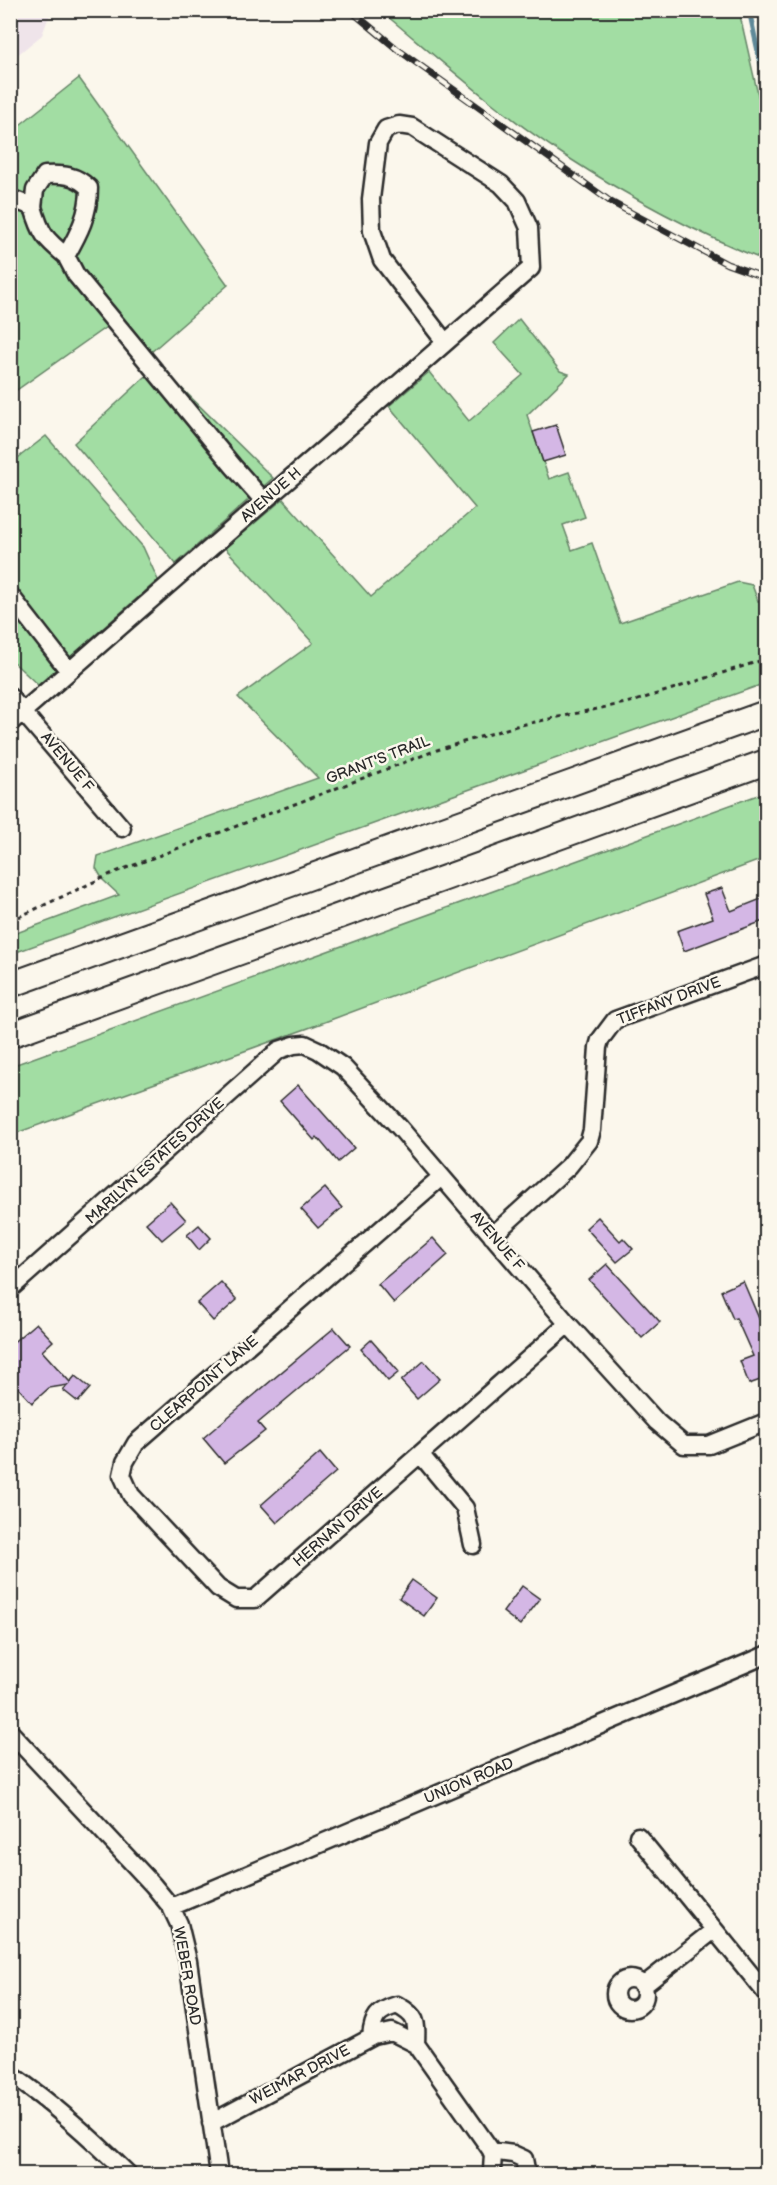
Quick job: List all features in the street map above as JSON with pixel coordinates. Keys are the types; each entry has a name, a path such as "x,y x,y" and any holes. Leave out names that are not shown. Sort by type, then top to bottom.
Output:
{"highway":[{"path":"10,985 766,713"},
{"path":"10,1035 766,762"}],"street":[{"name":"AVENUE H","path":"10,723 531,268 529,228 517,201 501,184 412,127 399,125 386,129 378,142 371,199 372,231 382,260 446,342"},
{"path":"66,256 82,228 89,205 89,188 81,179 64,174 45,175 35,190 33,207 40,231 66,256 76,274 106,313 264,501"},
{"path":"10,198 33,207"},
{"path":"10,595 69,671"},
{"name":"AVENUE F","path":"10,697 122,828"},
{"name":"TIFFANY DRIVE","path":"492,1236 569,1166 589,1142 592,1130 598,1047 600,1040 615,1020 766,965"},
{"name":"AVENUE F","path":"305,1044 343,1067 400,1128 568,1324 657,1422 684,1445 709,1445 766,1422"},
{"name":"MARILYN ESTATES DRIVE","path":"10,1289 279,1050 305,1044"},
{"name":"CLEARPOINT LANE","path":"255,1599 237,1599 218,1588 130,1495 122,1475 125,1462 136,1443 441,1178"},
{"name":"HERNAN DRIVE","path":"255,1599 568,1324"},
{"path":"421,1455 465,1508 473,1545"},
{"name":"UNION ROAD","path":"171,1907 766,1655"},
{"name":"WEBER ROAD","path":"10,1732 171,1907 179,1924 188,1961 219,2175"},
{"path":"638,1836 766,1993"},
{"path":"643,1986 714,1930"},
{"path":"371,2037 373,2022 384,2009 397,2005 411,2013 417,2025 416,2044 493,2153 491,2173"},
{"name":"WEIMAR DRIVE","path":"211,2122 371,2037 392,2032 416,2044"},
{"path":"10,2074 33,2089 83,2130 128,2175"},
{"path":"491,2151 513,2154 524,2159 527,2175"}],"path":[{"name":"GRANT'S TRAIL","path":"10,921 113,873 437,750 516,726 635,701 766,659"}],"shaded area":[{"path":"11,10 51,11 42,35 11,60"}],"green space":[{"path":"381,11 739,11 766,130 766,261 662,213 564,155 493,104"},
{"path":"79,78 228,285 150,353 119,318 11,394 11,132"},
{"path":"519,319 560,371 569,374 527,415 549,479 569,472 585,517 563,525 572,550 592,543 620,623 738,582 752,585 758,601 766,599 766,683 11,954 11,935 119,895 103,880 96,868 98,856 318,778 238,697 313,643 225,548 283,499 371,597 475,508 389,406 429,372 469,421 523,375 494,343"},
{"path":"158,365 273,478 176,564 74,443"},
{"path":"46,436 143,547 158,580 38,685 11,660 10,464"},
{"path":"766,792 766,858 314,1026 11,1135 11,1066"}],"building":[{"path":"556,425 566,455 543,462 533,432"},
{"path":"722,888 731,911 766,897 766,920 684,951 677,931 713,918 704,894"},
{"path":"298,1085 354,1148 338,1162 317,1137 314,1140 280,1101"},
{"path":"325,1188 342,1208 318,1228 301,1209"},
{"path":"170,1202 186,1220 162,1240 146,1223"},
{"path":"598,1217 620,1241 623,1238 633,1249 617,1262 586,1228"},
{"path":"199,1225 211,1238 199,1250 187,1235"},
{"path":"433,1238 448,1255 394,1303 378,1284"},
{"path":"607,1264 660,1322 642,1338 589,1280"},
{"path":"743,1281 766,1335 766,1388 763,1379 749,1384 740,1361 753,1356 721,1291"},
{"path":"221,1282 237,1300 213,1321 197,1303"},
{"path":"36,1323 53,1341 42,1351 70,1382 75,1376 90,1388 78,1402 63,1390 68,1385 49,1388 32,1403 10,1379 10,1345"},
{"path":"334,1328 350,1346 258,1423 265,1431 224,1463 203,1438"},
{"path":"371,1340 399,1372 388,1381 361,1349"},
{"path":"424,1361 440,1379 417,1399 401,1381"},
{"path":"320,1453 336,1472 277,1523 261,1505"},
{"path":"412,1580 437,1598 424,1616 399,1598"},
{"path":"522,1586 540,1599 520,1625 503,1612"}],"waterway":[{"path":"749,10 766,88"}],"railway":[{"path":"350,10 397,49 611,202 727,264 766,278"}]}
